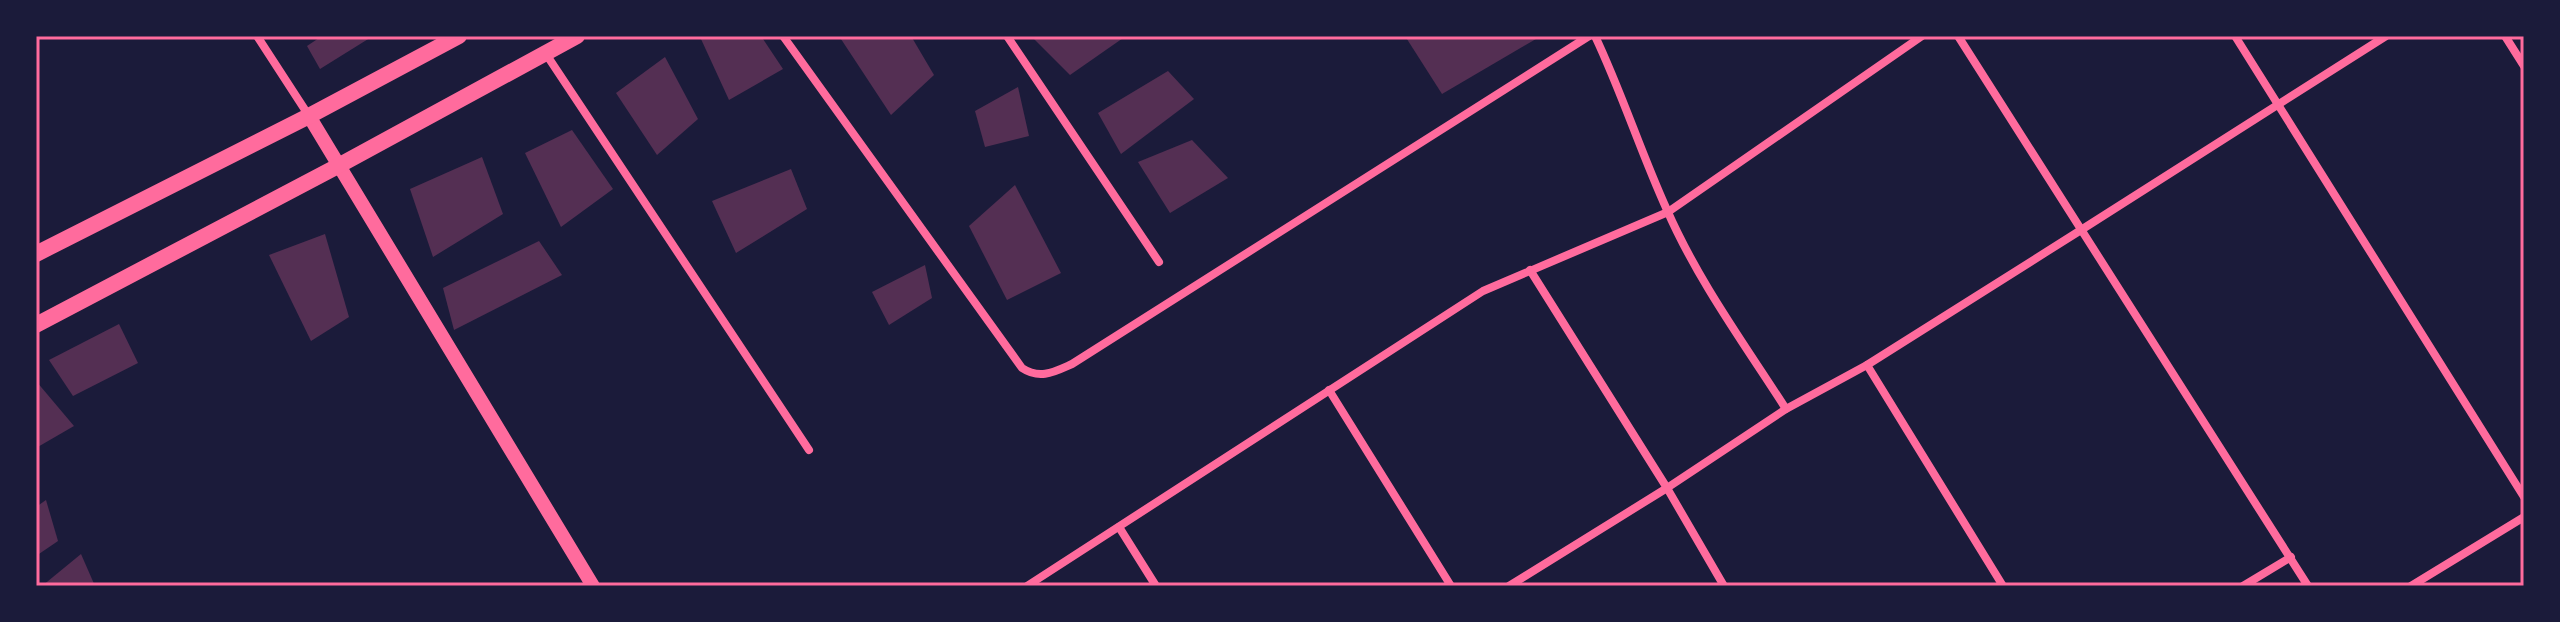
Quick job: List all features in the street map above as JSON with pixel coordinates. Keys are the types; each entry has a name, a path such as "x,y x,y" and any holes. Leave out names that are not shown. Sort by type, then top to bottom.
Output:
{"main road":[{"path":"36,254 459,36"},
{"path":"36,325 577,36"}],"street":[{"path":"257,36 309,116 593,586"},
{"path":"783,36 1022,368 1040,376 1072,364 1592,36 1616,81 1668,212 1704,279 1786,409"},
{"path":"1007,36 1159,262"},
{"path":"1027,586 1483,291 1668,212 1922,36"},
{"path":"1958,36 2308,586"},
{"path":"2235,36 2524,497"},
{"path":"1509,586 1667,488 1786,409 1867,365 2386,36"},
{"path":"2505,36 2524,66"},
{"path":"545,53 809,450"},
{"path":"1530,270 1667,488 1724,586"},
{"path":"1867,365 2003,586"},
{"path":"1329,390 1451,586"},
{"path":"2411,586 2524,517"},
{"path":"1119,527 1156,586"},
{"path":"2243,586 2291,557"}],"building":[{"path":"322,36 373,36 320,69 307,46"},
{"path":"708,36 761,36 783,69 729,100 701,39"},
{"path":"839,36 911,36 934,75 891,115"},
{"path":"1031,36 1126,36 1070,75"},
{"path":"1405,36 1541,36 1442,94"},
{"path":"665,57 698,119 657,155 616,93"},
{"path":"1168,71 1194,99 1121,154 1098,113"},
{"path":"1018,87 1029,136 985,147 975,111"},
{"path":"572,130 613,189 561,227 525,153"},
{"path":"1192,140 1228,178 1170,213 1138,162"},
{"path":"482,157 503,214 433,257 410,189"},
{"path":"791,169 807,209 736,253 712,201"},
{"path":"1015,185 1061,273 1007,300 969,226"},
{"path":"325,234 349,317 311,341 269,255"},
{"path":"539,241 562,275 454,330 443,288"},
{"path":"925,265 932,298 889,325 872,292"},
{"path":"119,324 138,363 73,396 49,360"},
{"path":"36,381 74,426 36,448"},
{"path":"46,500 58,541 36,556 36,507"},
{"path":"81,554 95,586 42,586"}]}
